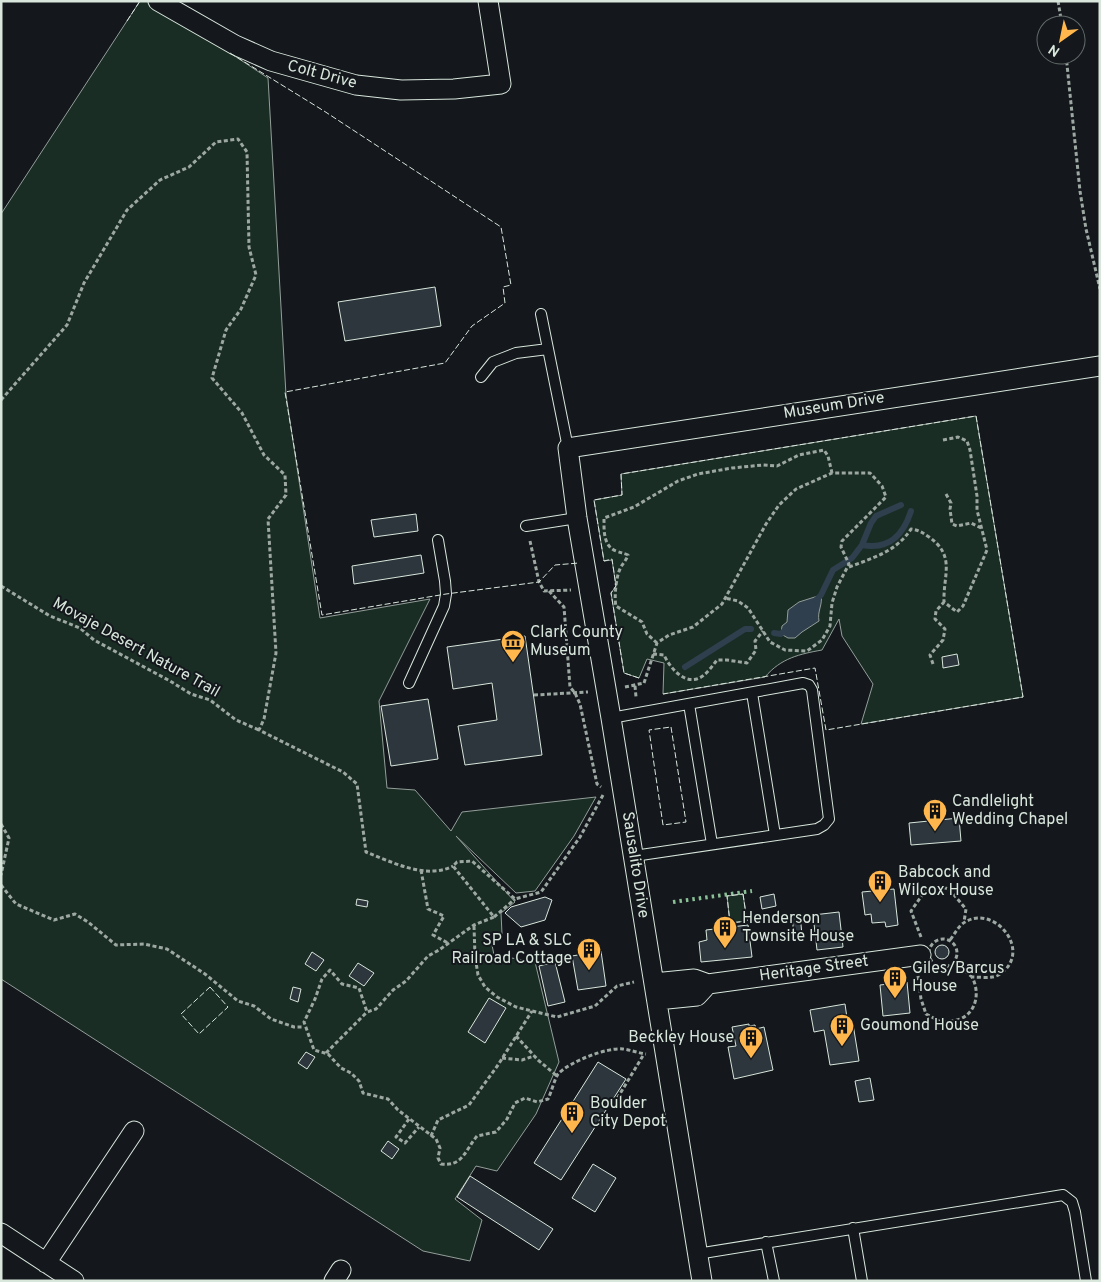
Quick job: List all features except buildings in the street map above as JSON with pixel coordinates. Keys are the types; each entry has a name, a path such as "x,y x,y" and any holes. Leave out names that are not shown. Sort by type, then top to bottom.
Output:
{"street":[{"name":"Colt Drive","path":"158,1 235,45 271,61 356,85 401,90 454,89 501,84 488,1"},
{"name":"Museum Drive","path":"568,448 1100,366"},
{"name":"Sausalito Drive","path":"568,448 577,518 634,856 702,1281"},
{"name":"Heritage Street","path":"655,986 697,996 708,984 922,947"},
{"path":"46,1263 134,1131"},
{"path":"1,1233 74,1281"}],"lane":[{"path":"540,314 568,448"},
{"path":"481,377 493,362 516,353 548,349"},
{"path":"526,526 577,518"},
{"path":"409,683 444,606 446,580 438,540"},
{"path":"611,718 803,683 809,685 812,690 829,818 824,825 817,829 634,856"},
{"path":"752,692 775,835"},
{"path":"688,704 712,844"},
{"path":"697,1254 1062,1195 1072,1202 1075,1212 1086,1281"},
{"path":"852,1228 862,1281"},
{"path":"766,1242 774,1281"}],"path":[{"path":"1058,1 1060,15"},
{"path":"1067,65 1080,191 1086,229 1100,289"},
{"path":"1,400 67,325 84,283 127,210 160,180 189,167 216,142 238,139 247,152 249,247 256,275 241,309 226,330 212,378 242,413 264,455 285,475 286,494 268,519 276,653 264,719 259,730"},
{"path":"943,440 958,437 967,441 977,496 977,510 987,550 963,606 957,612 944,602"},
{"path":"657,643 647,634 642,622 616,606 614,594 618,576 620,568 626,563 628,555 608,546 604,536 604,518 634,507 678,481 698,474 732,468 763,465 777,466 799,455 824,450 828,456 832,473"},
{"path":"622,688 644,683 657,643 668,635 694,627 722,604 766,524 780,505 796,489 832,473 870,473 882,486 886,497 842,541 841,547 849,566"},
{"path":"946,494 951,503 952,524 957,526 971,523 982,528"},
{"path":"526,526 539,582 544,591 590,588"},
{"path":"725,598 738,601 748,608 770,642 785,650 807,651 822,640 830,626 832,604 837,587 849,566 889,552 911,529 918,530 943,550 947,562 944,602 936,611 935,619 945,629 944,640 930,656 933,664"},
{"name":"Movaje Desert Nature Trail","path":"1,586 50,616 80,628 94,640 191,694 210,700 236,720 343,772 357,784 366,852 395,864 426,872 444,870 457,862 472,861 515,899"},
{"path":"325,1053 367,1012 376,1009 393,990 406,981 428,956 474,925 494,917 515,899 541,892 580,837 606,790 597,784 580,704 570,687 564,607 549,591"},
{"path":"653,654 664,655 669,666 676,674 690,679 697,679 703,676 717,660 747,663 756,650 755,641 762,631"},
{"path":"534,695 595,691"},
{"path":"1,824 9,838 1,875"},
{"path":"453,866 494,917"},
{"path":"421,870 428,909 444,916 433,935 448,943"},
{"path":"1,885 16,904 54,920 75,914 116,945 144,944 166,949 206,974 238,1001 254,1006 271,1019 294,1027 304,1027"},
{"path":"922,947 911,911 925,891 938,886 949,889 966,909 964,922 950,940"},
{"path":"964,922 982,917 997,922 1013,943 1014,952 1011,963 1003,972 993,977 972,977"},
{"path":"474,925 478,975 486,987 497,997 516,1007 557,1017 595,1006 617,986 655,986"},
{"path":"945,938 950,940 957,950 955,962 947,967 938,966 931,960 929,955 932,944 945,938"},
{"path":"918,974 921,999 926,1014 943,1023 962,1018 974,1006 977,994 976,983 955,962"},
{"path":"367,1012 359,988 342,984 330,970 322,979 316,999 304,1022 304,1027 314,1050 325,1053 333,1058 341,1068 352,1073 359,1081 363,1093 388,1099 398,1110 436,1139 440,1148 438,1158 441,1164 450,1165 458,1162 477,1136 496,1132 507,1119 515,1103 525,1098 537,1102 548,1099 557,1076 568,1066 621,1049 666,1057"},
{"path":"431,1136 438,1120 469,1105 532,1011"},
{"path":"516,1036 534,1056 557,1076"},
{"path":"610,1105 612,1107 644,1054"},
{"path":"502,1058 522,1060 534,1056"},
{"path":"409,1119 396,1137 405,1143 419,1127"}],"green space":[{"path":"140,1 151,1 268,78 286,395 320,618 430,599 379,701 387,788 415,790 451,831 462,812 596,797 574,836 535,891 516,893 456,836 515,902 501,913 502,934 492,945 494,955 535,962 559,1062 536,1114 497,1171 476,1166 455,1199 482,1220 470,1261 423,1251 1,979 1,214"},
{"path":"976,416 1023,697 861,724 873,684 842,636 839,619 822,650 799,655 784,661 765,677 663,694 664,663 647,659 639,678 624,673 611,593 616,586 612,560 604,561 594,500 622,495 621,474"},
{"path":"743,894 747,921 730,923 727,896"}],"water":[{"path":"821,595 819,621 795,638 788,638 781,634 782,626 787,622 788,610 799,602"}],"waterway":[{"path":"816,600 821,595 833,570 852,558 862,545 876,516 901,505"},
{"path":"862,545 880,545 894,539 904,528 911,511"},
{"path":"774,633 781,634 787,628"},
{"path":"685,667 745,629 751,629"}],"hedge":[{"path":"673,902 752,891"}],"fence":[{"path":"127,21 140,1"},
{"path":"230,53 324,111 501,227 511,285 503,287 505,303 472,326 445,363 285,392 322,615 446,594 539,582 555,565 579,563"},
{"path":"639,678 624,673 611,593 616,586 612,559 604,561 594,500 622,495 621,474 976,416 1023,697 826,730 815,668 663,694"},
{"path":"671,727 686,822 663,825 649,730 671,727"},
{"path":"743,894 747,921 730,923 727,896 743,894"},
{"path":"210,987 228,1007 199,1034 181,1014 210,987"}],"place":[{"name":"Clark County Museum","path":"513,663"},
{"name":"Candlelight Wedding Chapel","path":"935,832"},
{"name":"Babcock and Wilcox House","path":"880,903"},
{"name":"Henderson Townsite House","path":"725,949"},
{"name":"SP LA & SLC Railroad Cottage","path":"589,971"},
{"name":"Giles/Barcus House","path":"895,999"},
{"name":"Goumond House","path":"842,1047"},
{"name":"Beckley House","path":"751,1059"},
{"name":"Boulder City Depot","path":"572,1134"}]}
